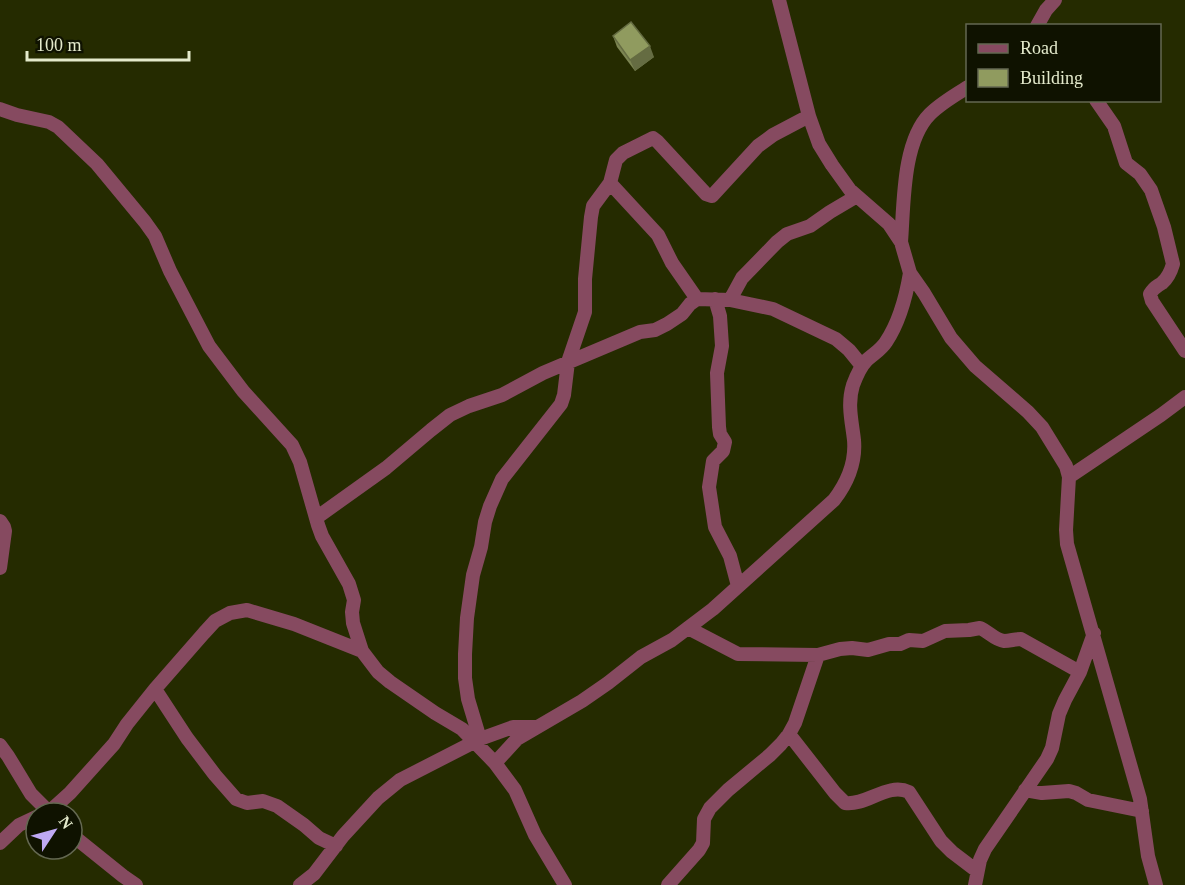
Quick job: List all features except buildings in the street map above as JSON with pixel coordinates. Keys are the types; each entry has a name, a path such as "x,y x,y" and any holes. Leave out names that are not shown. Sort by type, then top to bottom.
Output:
{"street":[{"path":"779,0 809,116 819,144 850,190 889,224 901,242 910,273 951,338 975,366 1028,412 1041,427 1066,466 1069,477 1067,544 1132,767 1142,811 1148,856 1156,885"},
{"path":"1038,24 1055,0"},
{"path":"901,242 906,177 916,132 930,114 966,88"},
{"path":"1098,102 1114,126 1126,163 1140,174 1152,190 1164,227 1173,268 1166,279 1150,294 1152,301 1185,351"},
{"path":"0,109 49,122 58,127 97,164 145,222 155,236 170,271 209,346 243,391 292,445 300,462 322,536 349,584 354,600 353,623 362,651 378,672 390,682 477,740 515,790 535,835 565,885"},
{"path":"477,740 465,678 465,654 473,575 485,522 502,480 561,404 568,362 585,312 585,279 593,206 610,183 616,160 623,153 653,138 706,194 712,196 758,146 773,135 809,116"},
{"path":"610,183 658,235 672,263 696,299"},
{"path":"730,300 742,278 777,242 787,234 810,226 857,196"},
{"path":"495,763 517,739 582,701 641,657 672,640 713,609 834,500 843,488 854,458 850,399 853,385 862,366 885,344 894,328 905,302 910,273"},
{"path":"316,518 386,468 450,415 502,395 543,373 639,332 655,330 668,324 682,314 696,299 730,300 773,309 836,339 862,366"},
{"path":"715,299 720,316 722,346 717,373 719,427 725,442 723,451 713,461 709,487 716,527 730,556 738,585"},
{"path":"1069,477 1185,397"},
{"path":"0,522 5,531 0,568"},
{"path":"61,801 114,744 155,689 204,633 215,621 230,613 247,610 294,624 362,651"},
{"path":"688,628 738,654 818,655 840,649 868,650 909,640 923,641 945,631 980,628 1002,640 1021,639 1080,672"},
{"path":"789,734 845,803 858,803 894,790 909,792 941,842 976,878 986,849 1047,759 1052,748 1059,714 1080,672 1094,633"},
{"path":"668,885 703,843 704,819 710,808 770,755 789,734 795,723 818,655"},
{"path":"155,689 187,738 236,799 248,803 263,801 278,806 319,838 336,846"},
{"path":"300,885 314,874 378,798 400,780 477,740 513,727 536,727"},
{"path":"0,745 36,801"},
{"path":"1025,790 1042,794 1069,791 1088,800 1142,811"},
{"path":"0,843 24,823"},
{"path":"84,845 136,885"}]}
